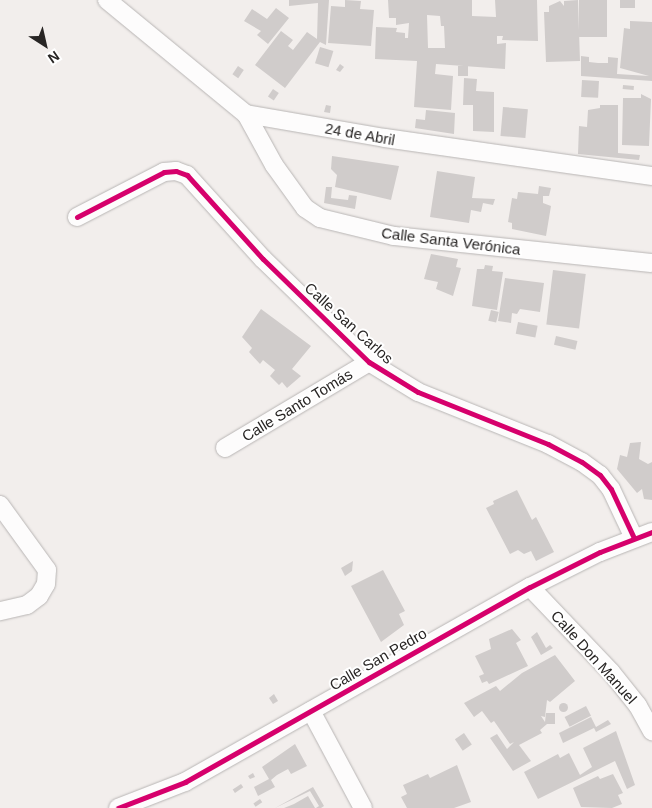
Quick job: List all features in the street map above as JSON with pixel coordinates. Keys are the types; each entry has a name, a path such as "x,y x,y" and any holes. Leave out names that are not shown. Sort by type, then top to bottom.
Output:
{"street":[{"name":"24 de Abril","path":"107,0 246,114 385,138 652,176"},
{"name":"Calle Santa Verónica","path":"246,114 274,165 305,208 320,218 394,236 652,263"},
{"name":"Calle San Carlos","path":"77,217 164,172 176,171 187,175 263,259 369,362 418,392 548,444 582,462 600,475 610,489 634,538"},
{"name":"Calle Santo Tomás","path":"225,448 369,362"},
{"path":"0,505 47,570 46,584 39,596 27,605 0,611"},
{"name":"Calle San Pedro","path":"118,808 185,782 530,587 634,538 652,532"},
{"name":"Calle Don Manuel","path":"530,587 611,672 638,706 652,731"},
{"path":"311,711 363,808"}],"building":[{"path":"289,0 329,0 326,45 320,42 285,88 255,65 281,31 293,40 288,46 293,50 307,32 317,39 318,3 289,6"},
{"path":"345,0 361,1 360,9 374,10 371,46 328,43 331,6 345,7"},
{"path":"388,0 472,0 472,16 496,17 495,0 537,0 538,41 502,40 503,36 497,36 497,44 506,43 505,69 436,64 435,74 453,76 451,110 414,107 417,61 375,59 376,27 397,28 396,32 405,33 405,38 408,38 409,23 396,25 396,18 389,18","holes":["427,15 440,16 441,26 444,26 445,48 428,48"]},
{"path":"578,0 580,61 546,62 544,12 549,12 549,6 560,1 564,6 564,1"},
{"path":"579,0 607,0 607,37 579,37"},
{"path":"620,0 635,0 635,8 620,8"},
{"path":"276,8 289,18 268,44 257,35 261,31 244,21 252,9 267,19"},
{"path":"630,21 652,22 652,81 581,76 581,56 589,57 589,62 598,63 608,63 608,57 618,58 617,74 649,76 620,68 624,28 630,29"},
{"path":"320,47 333,51 328,67 315,63"},
{"path":"340,64 344,67 340,72 336,70"},
{"path":"238,66 244,70 238,78 232,74"},
{"path":"458,66 468,66 468,76 458,76"},
{"path":"464,78 477,79 476,91 494,92 494,132 473,131 473,105 463,105"},
{"path":"582,80 599,81 598,98 581,97"},
{"path":"623,85 634,86 634,90 623,89"},
{"path":"273,89 279,93 274,100 268,96"},
{"path":"641,94 651,99 649,146 622,145 623,98 641,98"},
{"path":"326,105 331,106 330,113 324,112"},
{"path":"600,105 618,105 618,153 640,155 639,160 578,154 579,126 587,127 588,110 600,108"},
{"path":"503,107 528,109 525,138 500,136"},
{"path":"426,110 455,113 454,134 415,128 416,119 425,120"},
{"path":"332,156 399,166 391,200 335,187 337,175 331,169"},
{"path":"437,171 475,177 472,198 495,199 493,205 483,203 481,212 471,210 469,223 430,217"},
{"path":"539,186 551,188 549,196 543,196 543,203 551,206 546,236 512,229 512,223 508,222 512,198 517,199 518,192 538,194"},
{"path":"326,187 332,187 331,198 348,200 349,195 357,196 355,209 324,203"},
{"path":"431,254 458,259 456,267 461,268 453,296 436,289 438,282 424,279"},
{"path":"485,265 493,266 492,271 503,272 497,310 472,306 477,269 484,269"},
{"path":"553,270 586,274 579,329 546,325"},
{"path":"505,278 544,283 540,312 520,309 517,314 512,313 511,323 498,321"},
{"path":"261,309 311,346 292,369 301,376 287,388 282,382 279,385 270,376 275,370 263,360 260,364 249,352 252,348 242,337"},
{"path":"491,310 499,312 496,323 488,321"},
{"path":"518,322 538,326 535,338 516,334"},
{"path":"556,336 577,341 575,350 554,345"},
{"path":"641,442 639,459 648,464 652,462 652,500 644,499 642,489 637,493 617,469 620,455 627,457 630,443"},
{"path":"517,490 532,520 536,517 554,552 536,561 531,551 524,554 518,550 510,554 486,508 494,504 493,501"},
{"path":"353,561 352,571 345,576 341,568"},
{"path":"383,570 405,611 399,614 404,625 381,642 351,586"},
{"path":"512,629 521,640 516,643 528,666 489,684 487,681 482,683 479,676 484,674 475,656 491,649 489,639"},
{"path":"537,632 546,648 550,645 553,648 541,655 531,637"},
{"path":"555,655 575,681 550,702 547,700 545,717 541,716 545,722 546,713 555,713 555,724 547,724 540,730 542,733 519,745 531,761 513,771 490,738 497,734 507,749 514,742 510,744 494,721 491,723 482,711 474,717 464,703 496,686 500,691 522,673"},
{"path":"274,694 278,701 273,704 269,698"},
{"path":"563,702 568,707 563,712 558,707"},
{"path":"586,706 591,716 570,727 565,717"},
{"path":"591,717 596,727 608,720 611,724 596,732 594,728 563,743 559,733"},
{"path":"616,731 635,785 627,789 615,761 538,799 524,772 558,754 560,758 569,753 580,775 592,767 583,748"},
{"path":"464,733 472,745 463,751 455,739"},
{"path":"295,744 307,766 291,774 288,769 277,775 271,780 275,787 258,796 254,787 269,779 262,767"},
{"path":"457,765 471,802 454,808 407,808 401,797 407,794 403,785 428,774 430,778"},
{"path":"253,773 255,777 250,779 248,776"},
{"path":"613,774 623,793 618,795 622,804 612,808 581,807 573,788 598,776 600,779"},
{"path":"241,784 243,787 235,793 233,790"},
{"path":"313,787 324,806 321,808 316,808 319,806 310,791 275,808"},
{"path":"308,796 315,808 284,808 294,804"},
{"path":"260,799 262,802 256,807 253,803"}],"cycle path":[{"path":"77,217 164,172 176,171 187,175 263,259 369,362 418,392 548,444 582,462 600,475 611,489 634,538"},
{"path":"118,808 185,782 530,587 600,552 652,532"}]}
